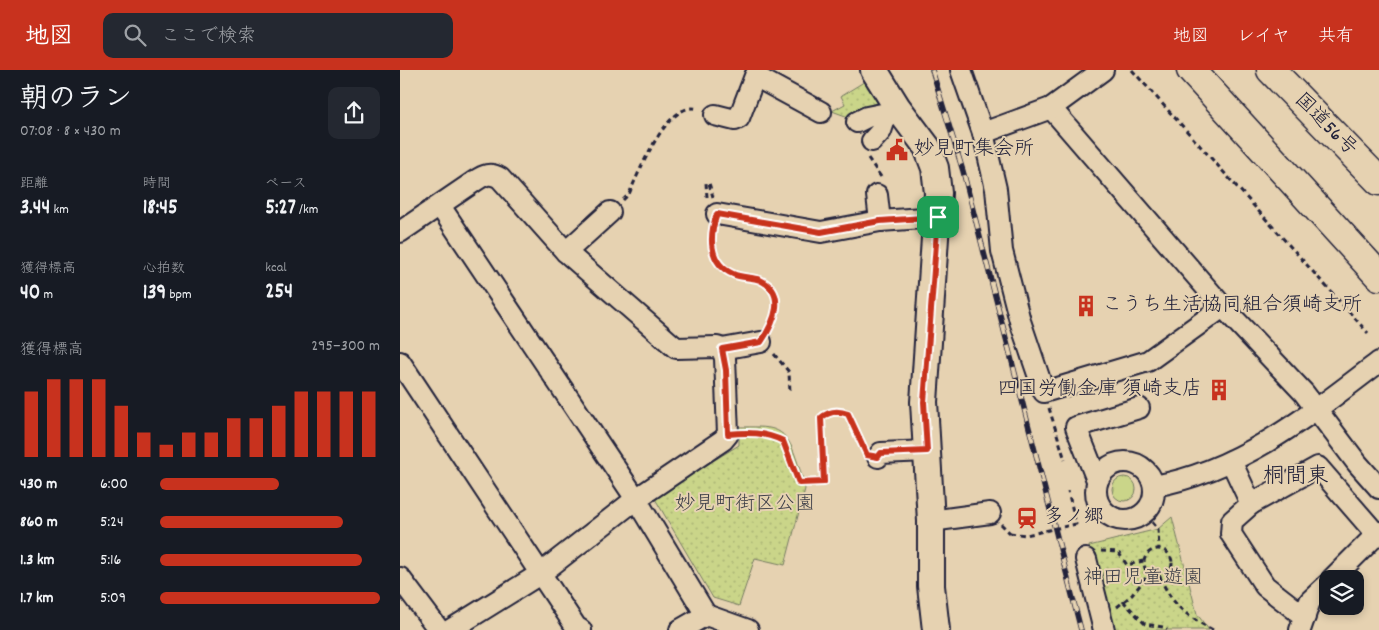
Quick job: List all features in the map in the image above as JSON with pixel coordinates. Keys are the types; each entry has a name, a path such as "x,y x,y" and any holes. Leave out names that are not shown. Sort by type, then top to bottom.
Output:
{"highway":[{"path":"1191,70 1379,276"},
{"name":"国道56号","path":"1271,70 1378,175"}],"main road":[{"path":"874,70 892,110 927,147 935,168 938,217 924,402 931,522 931,586 936,630"}],"street":[{"path":"961,70 983,133 996,189 1002,251 1020,320 1044,392 1148,361 1223,307"},
{"path":"983,133 1051,108 1103,70"},
{"path":"716,116 735,120 739,118 751,72 821,112"},
{"path":"1051,108 1223,307 1304,393 1379,488"},
{"path":"857,122 866,117 892,110"},
{"path":"872,141 881,130 892,110"},
{"path":"400,232 474,181 487,174 493,174 500,178 566,252 676,348 710,347 722,349 761,342"},
{"path":"877,195 880,221"},
{"path":"440,206 636,499 706,615 748,630"},
{"path":"566,252 610,212"},
{"path":"717,214 821,232 880,221 938,217"},
{"path":"450,630 540,574 636,499 728,434 726,370 722,349"},
{"path":"400,362 540,574 576,627 582,630"},
{"path":"1154,486 1179,482 1232,461 1266,443 1316,410 1379,362"},
{"path":"1097,480 1110,466 1128,462 1145,470 1154,486 1151,506 1144,514 1126,521 1116,520 1107,516 1096,500 1097,480 1076,427 1139,408"},
{"path":"878,457 881,453 927,451"},
{"path":"1232,461 1251,504"},
{"path":"1319,592 1310,601 1303,623 1265,586 1230,534 1232,521 1251,504 1318,467 1378,533 1341,570"},
{"path":"931,522 990,513"},
{"path":"1093,555 1108,621"},
{"path":"400,578 439,630"},
{"path":"680,630 706,615"}],"path":[{"path":"1132,70 1368,333"},
{"path":"610,212 629,194 654,141 679,112 693,108 716,116"},
{"path":"872,141 865,137 860,142 881,177 881,186 877,195"},
{"path":"717,214 712,229 712,248 723,268 734,275 758,280 770,286 775,294 776,315 761,342 789,372 790,393"},
{"path":"1044,392 1065,460"},
{"path":"728,434 747,432 783,441 799,483 824,482 821,418 827,413 841,411 848,414 867,455 878,457"},
{"path":"1010,533 1026,535 1076,524 1068,491"},
{"path":"1152,522 1158,529 1159,549"},
{"path":"1093,555 1118,552 1127,565 1143,561 1148,552 1159,549 1169,554 1172,564 1168,572 1160,577 1149,574 1143,561"},
{"path":"1108,621 1123,600 1132,594 1149,574"},
{"path":"1160,577 1168,595 1187,616 1212,630"},
{"path":"1123,600 1145,624 1163,627 1167,630"}],"green space":[{"path":"867,80 884,110 851,118 832,111 845,104 841,96"},
{"name":"妙見町街区公園","path":"739,427 774,429 781,433 791,445 805,489 785,565 755,558 739,606 713,598 654,497 739,445"},
{"path":"1124,477 1129,478 1135,484 1135,494 1129,500 1124,501 1119,500 1113,494 1112,489 1113,484 1119,478"},
{"name":"神田児童遊園","path":"1172,517 1197,614 1209,630 1110,630 1089,546 1158,529"}],"railway":[{"path":"932,70 963,171 1081,630"}],"place":[{"name":"妙見町集会所","path":"897,150"},
{"name":"こうち生活協同組合須崎支所","path":"1086,306"},
{"name":"四国労働金庫 須崎支店","path":"1219,390"},
{"name":"多ノ郷","path":"1027,518"}],"district":[{"name":"桐間東","path":"1296,477"}],"route":[{"path":"717,214 821,232 852,228 880,221 938,217 924,402 927,451 881,453 878,457 872,457 867,455 848,414 841,411 827,413 821,418 825,469 824,482 799,483 783,441 767,435 747,432 728,434 726,370 722,349 761,342 776,315 777,302 770,286 758,280 734,275 723,268 716,260 712,248 712,229 717,214"}]}
